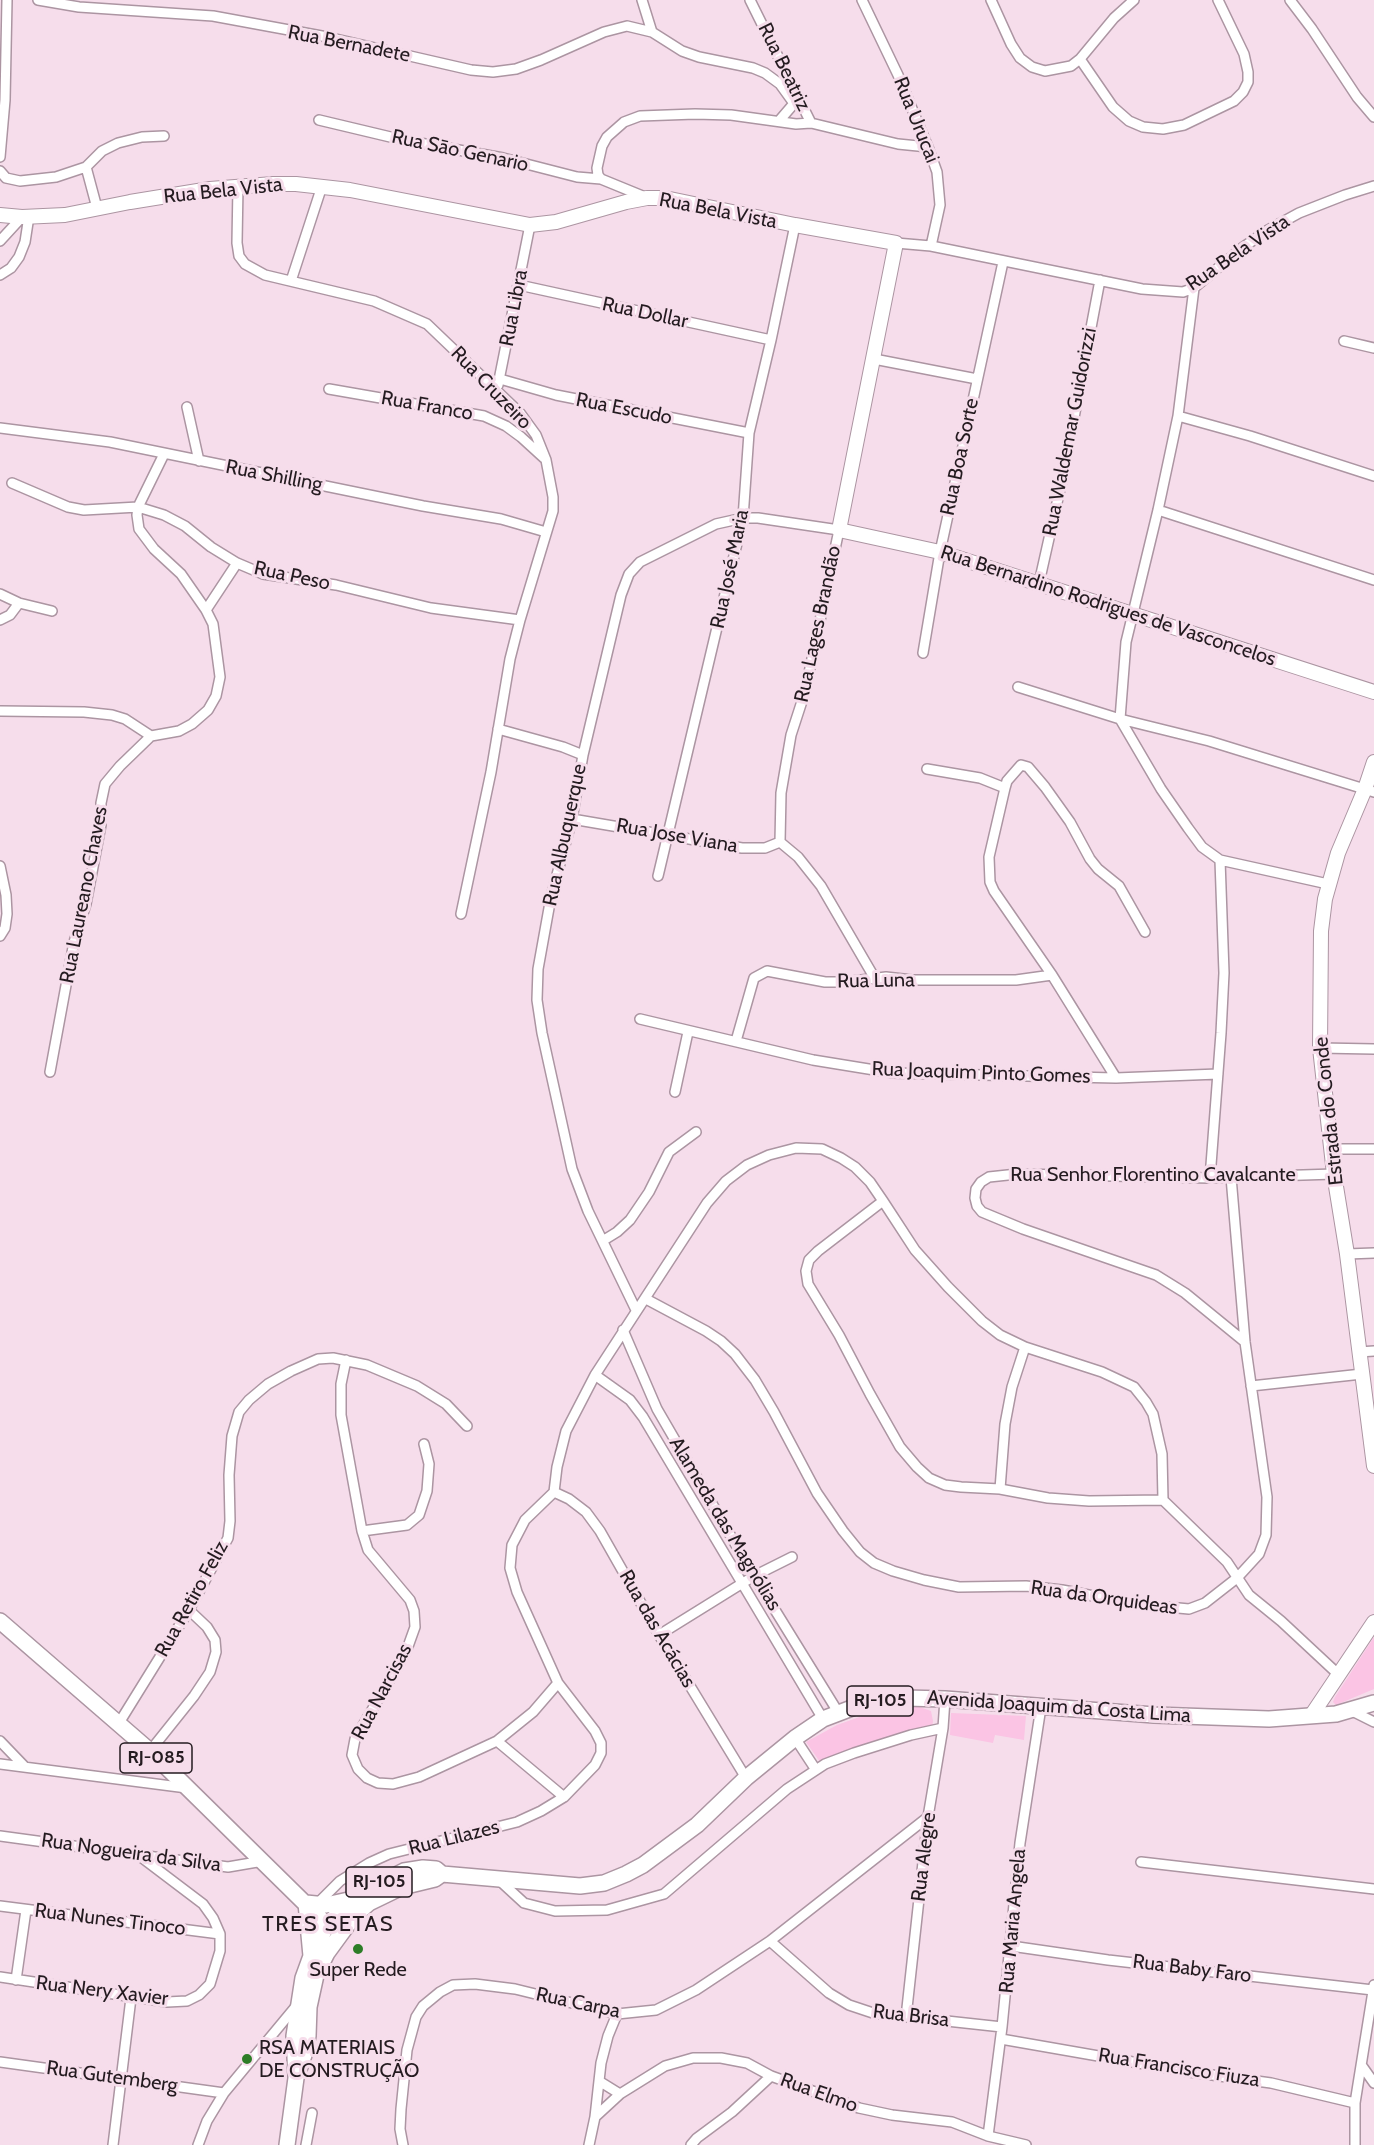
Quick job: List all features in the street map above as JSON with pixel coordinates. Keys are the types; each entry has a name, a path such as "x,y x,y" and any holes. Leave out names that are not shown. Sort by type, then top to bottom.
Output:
{"main road":[{"name":"RJ-085","path":"0,1620 150,1751 262,1861 311,1903 327,1925"},
{"name":"Avenida Joaquim da Costa Lima","path":"287,2145 296,2078 294,2036 297,2006 311,1956 327,1925 353,1899 376,1884 404,1871 423,1868 436,1869 442,1874 580,1886 604,1883 643,1865 697,1825 746,1778 795,1738 823,1719 865,1703 905,1698 945,1698 1154,1715 1269,1719 1311,1716 1350,1710 1374,1703"},
{"name":"Avenida Joaquim da Costa Lima","path":"296,2078 308,2036 309,2007 316,1975 327,1953 354,1916 369,1903 402,1887 435,1879 442,1874"},
{"path":"311,1956 311,1903 339,1903 353,1899"},
{"path":"327,1953 327,1925 354,1916"}],"street":[{"path":"0,157 4,109 7,0"},
{"name":"Rua Bernadete","path":"38,0 80,8 213,16 327,37 471,70 493,72 516,69 614,28 627,26 652,33 682,51 699,57 753,68 765,73 780,84 796,101"},
{"path":"642,0 652,33"},
{"name":"Rua Beatriz","path":"750,0 796,101 811,123 898,144 928,147"},
{"name":"Rua Urucai","path":"862,0 928,147 939,184 940,205 932,246"},
{"path":"991,0 1020,58 1032,67 1045,71 1071,66 1080,59 1114,18 1134,0"},
{"path":"1080,59 1113,107 1129,121 1143,127 1163,129 1184,125 1234,101 1243,92 1248,81 1244,54 1218,0"},
{"path":"1290,0 1357,97 1374,117"},
{"path":"779,121 796,101"},
{"path":"601,179 597,168 602,146 607,137 624,122 640,116 695,114 796,124 811,123"},
{"name":"Rua Sāo Genario","path":"319,120 402,140 503,158 577,177 601,179 647,198"},
{"path":"0,171 6,178 20,181 56,177 86,167 102,151 118,143 142,137 164,136"},
{"path":"86,167 97,208"},
{"name":"Rua Bela Vista","path":"0,215 26,217 65,215 238,186 273,184 322,186 530,225 556,222 626,202 647,198 665,198 795,225 896,243 932,246 1142,289 1183,292 1194,288 1242,248 1268,230 1299,213 1374,186"},
{"name":"Rua Cruzeiro","path":"238,186 237,243 239,256 245,264 265,275 374,301 427,324 520,413 536,435 546,460 553,497 553,511 510,659 461,914"},
{"path":"291,281 322,186"},
{"path":"0,241 26,217"},
{"path":"0,275 19,257 25,242 26,217"},
{"name":"Rua Libra","path":"496,390 530,225"},
{"name":"Rua José Maria","path":"658,876 743,518 749,433 795,225"},
{"name":"Rua Lages Brandão","path":"780,842 781,793 791,735 805,692 896,243"},
{"name":"Rua Boa Sorte","path":"923,653 940,552 1003,262"},
{"name":"Rua Waldemar Guidorizzi","path":"1038,583 1062,476 1100,280"},
{"name":"Rua Dollar","path":"519,285 771,340"},
{"path":"1194,288 1178,416 1126,642 1120,719 1161,789 1202,847 1220,860 1328,884"},
{"path":"1344,341 1374,348"},
{"path":"874,359 977,380"},
{"name":"Rua Escudo","path":"500,379 556,395 749,433"},
{"name":"Rua Franco","path":"329,389 484,416 506,426 546,460"},
{"path":"188,407 199,461"},
{"path":"1178,416 1250,436 1374,476"},
{"name":"Rua Shilling","path":"0,428 110,442 423,506 501,519 546,532"},
{"path":"0,711 84,712 112,715 125,719 151,736 179,731 192,724 208,710 216,696 220,677 213,624 206,609 181,574 139,529 138,507 164,454"},
{"name":"Rua Peso","path":"12,483 68,507 84,510 138,507 164,515 185,526 211,547 237,563 263,574 336,585 431,608 520,620"},
{"path":"1158,510 1374,580"},
{"name":"Rua Albuquerque","path":"636,1310 588,1211 572,1169 537,1000 538,969 551,897 572,819 583,755 621,595 629,574 640,562 716,524 743,518 758,518 839,530"},
{"name":"Rua Bernardino Rodrigues de Vasconcelos","path":"839,530 940,552 1374,692"},
{"path":"206,609 237,563"},
{"path":"0,594 19,603 52,612"},
{"path":"0,620 10,615 19,603"},
{"path":"1018,687 1120,719 1209,741 1370,790"},
{"path":"498,729 563,747 583,755"},
{"name":"Rua Laureano Chaves","path":"50,1072 74,942 86,904 101,825 101,803 105,784 151,736"},
{"name":"Estrada do Conde","path":"1374,762 1370,790 1338,853 1328,884 1321,931 1320,1048 1334,1174 1347,1254 1374,1466"},
{"path":"1116,1078 1052,975 990,882 989,857 1005,788 1007,781 1021,765 1028,767 1070,822 1098,869 1119,886 1145,932"},
{"path":"927,769 980,778 1005,788"},
{"name":"Rua Jose Viana","path":"572,819 757,849 780,842"},
{"path":"780,842 798,858 821,886 874,977"},
{"path":"1210,1178 1224,973 1220,860"},
{"path":"0,866 8,914 5,928 0,936"},
{"name":"Rua Luna","path":"736,1041 754,978 767,971 825,982 845,982 874,977 912,980 1016,981 1052,975"},
{"name":"Rua Joaquim Pinto Gomes","path":"640,1019 813,1060 893,1073 1116,1078 1218,1074"},
{"path":"675,1092 688,1032"},
{"path":"1320,1048 1374,1049"},
{"path":"604,1240 630,1220 649,1192 669,1152 696,1132"},
{"path":"558,1683 517,1592 510,1568 512,1545 525,1520 554,1492 557,1467 566,1431 595,1376 670,1258 707,1203 726,1181 747,1165 769,1155 796,1148 822,1149 841,1158 855,1167 870,1182 915,1250 982,1321 1000,1335 1025,1347 1102,1372 1134,1387 1153,1414 1162,1454 1162,1500"},
{"path":"1332,1149 1374,1149"},
{"name":"Rua Senhor Florentino Cavalcante","path":"1245,1342 1185,1293 1156,1275 982,1212 977,1206 976,1189 988,1177 998,1175 1210,1178 1334,1174"},
{"name":"Rua da Orquideas","path":"646,1299 706,1331 735,1354 770,1404 823,1503 860,1552 874,1563 914,1577 959,1587 1026,1586 1062,1590 1168,1609 1190,1609 1205,1603 1237,1578 1259,1554 1266,1535 1264,1468 1245,1342 1231,1177"},
{"path":"883,1201 809,1260 806,1271 808,1284 839,1335 900,1447 916,1467 929,1478 945,1485 1000,1489 1048,1498 1089,1502 1162,1500 1227,1562 1249,1595 1281,1621 1339,1675"},
{"path":"1347,1254 1374,1253"},
{"name":"Alameda das Magnólias","path":"623,1330 657,1409 754,1576 838,1712"},
{"path":"1000,1489 1005,1424 1012,1387 1025,1347"},
{"path":"1359,1352 1374,1351"},
{"name":"Rua Retiro Feliz","path":"119,1723 189,1610 228,1538 232,1436 239,1412 249,1400 268,1384 318,1359 346,1360 367,1365 429,1392 446,1404 467,1426"},
{"name":"Rua Narcisas","path":"346,1360 341,1384 341,1415 362,1531 368,1550 410,1600 414,1611 415,1627 406,1652 355,1739 352,1755 358,1768 367,1778 378,1783 393,1784 419,1777 497,1741 533,1712 558,1683"},
{"path":"1251,1386 1362,1374"},
{"name":"Alameda das Magnólias","path":"595,1376 620,1392 636,1407 823,1719"},
{"path":"362,1531 407,1525 419,1515 427,1491 429,1464 424,1444"},
{"name":"Rua das Acácias","path":"554,1492 569,1498 586,1512 600,1531 658,1635 746,1778"},
{"path":"694,1503 706,1495"},
{"path":"658,1635 754,1576 792,1557"},
{"path":"150,1751 210,1672 216,1652 215,1640 207,1627 189,1610"},
{"path":"1311,1716 1374,1622"},
{"name":"Rua Lilazes","path":"311,1903 340,1881 389,1854 517,1822 564,1797 595,1765 602,1753 601,1743 595,1731 558,1683"},
{"name":"Rua Alegre","path":"906,2017 928,1816 943,1728 945,1698"},
{"name":"Rua Maria Angela","path":"988,2136 1001,2039 1020,1843 1041,1707"},
{"path":"1350,1710 1374,1722"},
{"path":"499,1879 524,1903 555,1911 607,1910 664,1894 787,1789 825,1764 911,1735 943,1728"},
{"path":"795,1738 816,1770"},
{"path":"0,1741 25,1767"},
{"path":"497,1741 564,1797"},
{"path":"0,1764 187,1788"},
{"name":"Rua Carpa","path":"403,2145 400,2129 407,2050 416,2017 423,2006 440,1992 453,1985 475,1984 559,1999 617,2014 656,2010 720,1976 770,1941 928,1816"},
{"name":"Rua Nogueira da Silva","path":"0,1836 228,1867 262,1861"},
{"path":"137,1854 203,1904 220,1934"},
{"path":"1141,1862 1374,1889"},
{"name":"Rua Nunes Tinoco","path":"0,1906 220,1934"},
{"path":"16,1980 26,1910"},
{"name":"Rua Nery Xavier","path":"0,1977 131,1998 167,2002 187,2001 200,1995 210,1984 220,1951 220,1934"},
{"name":"Rua Brisa","path":"770,1941 830,1994 849,2005 873,2013 1002,2027"},
{"name":"Rua Baby Faro","path":"1011,1946 1108,1960 1373,1990"},
{"path":"1355,2145 1355,2103 1374,1985"},
{"path":"113,2145 131,1998"},
{"path":"198,2145 207,2121 224,2093 297,2006"},
{"path":"589,2145 595,2117 601,2063 617,2014"},
{"name":"Rua Francisco Fiuza","path":"1001,2039 1190,2072 1271,2083 1355,2103"},
{"name":"Rua Elmo","path":"595,2117 620,2094 665,2066 693,2058 721,2058 747,2063 771,2076 859,2108 892,2115 952,2122 988,2136 1026,2145"},
{"name":"Rua Gutemberg","path":"0,2062 224,2093"},
{"path":"1362,2067 1374,2083"},
{"path":"692,2145 697,2138 732,2112 771,2076"},
{"path":"599,2081 620,2094"},
{"path":"306,2145 312,2114"}],"shaded area":[{"path":"1374,1637 1374,1689 1336,1705 1333,1702 1335,1697"},
{"path":"914,1705 931,1711 932,1728 820,1762 806,1742 837,1725 882,1709"},
{"path":"951,1713 1026,1716 1024,1740 995,1735 993,1743 950,1735"}],"place":[{"name":"Super Rede","path":"358,1949"},
{"name":"RSA MATERIAIS DE CONSTRUÇÃO","path":"247,2059"}],"district":[{"name":"TRES SETAS","path":"328,1925"}]}
